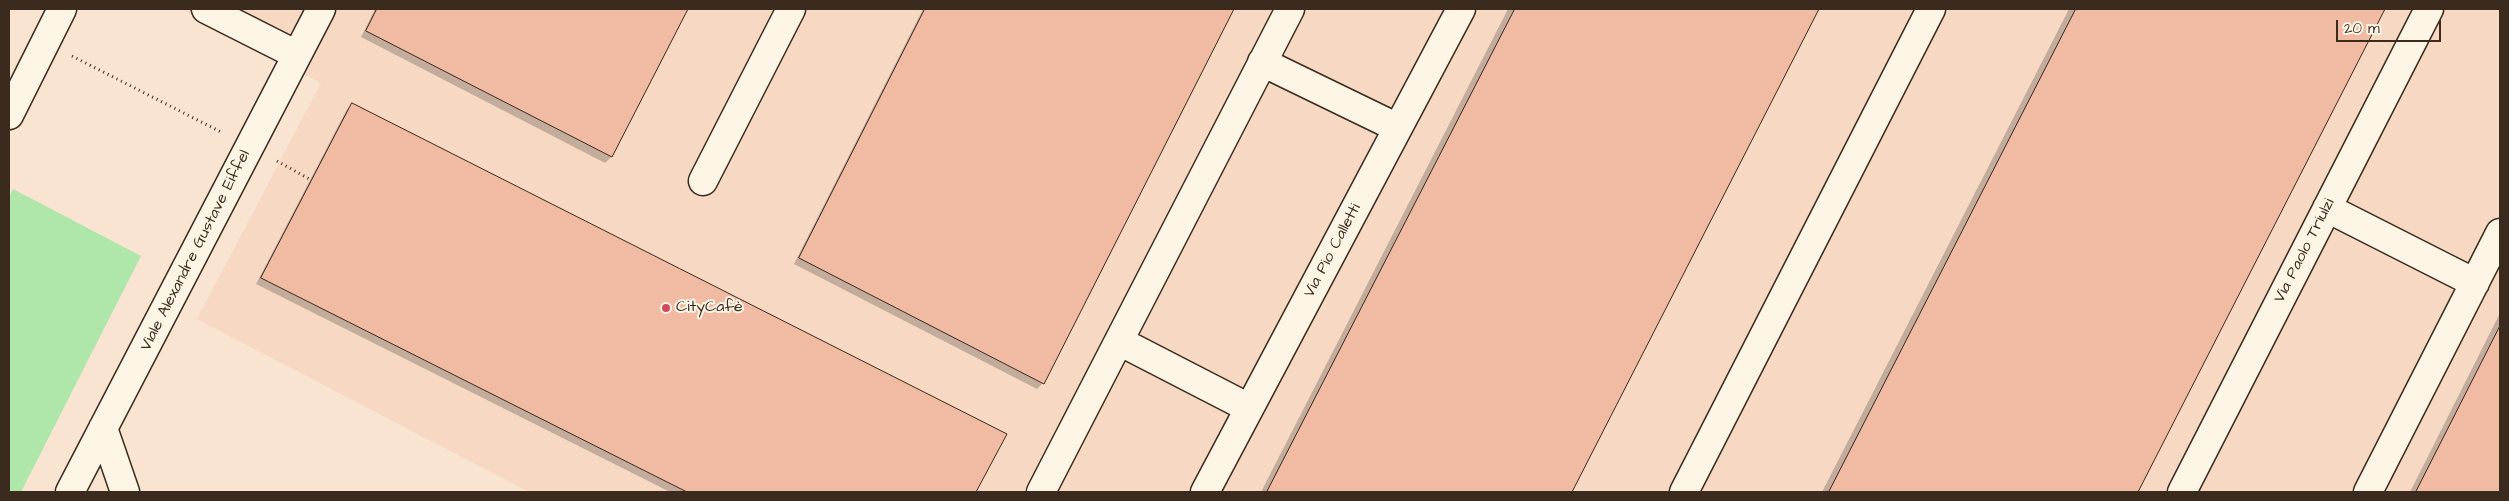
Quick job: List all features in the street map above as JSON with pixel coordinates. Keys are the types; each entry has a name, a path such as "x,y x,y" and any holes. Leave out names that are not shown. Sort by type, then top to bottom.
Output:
{"street":[{"path":"9,115 62,9"},
{"path":"206,9 297,55"},
{"name":"Viale Alexandre Gustave Eiffel","path":"70,492 321,9"},
{"path":"703,181 791,9"},
{"path":"1041,492 1290,9"},
{"name":"Via Pio Calletti","path":"1205,492 1461,9"},
{"path":"1684,492 1931,9"},
{"name":"Via Paolo Triulzi","path":"2182,492 2429,9"},
{"path":"1262,62 1398,128"},
{"path":"2327,208 2475,283"},
{"path":"2368,492 2500,233"},
{"path":"1119,341 1249,408"},
{"path":"103,428 125,492"}],"path":[{"path":"45,42 250,146 312,180"}],"shaded area":[{"path":"181,9 2500,9 2500,492 529,492 197,319 321,83"}],"green space":[{"path":"13,189 141,256 21,492 9,492 9,197"}],"building":[{"path":"377,9 688,9 612,157 366,31"},
{"path":"925,9 1234,9 1044,384 799,258"},
{"path":"1515,9 1819,9 1572,492 1267,492"},
{"path":"2076,9 2385,9 2138,492 1829,492"},
{"path":"352,103 1007,434 976,492 687,492 261,278"},
{"path":"2500,326 2500,492 2416,492"}],"place":[{"name":"CityCafè","path":"666,308"}]}
